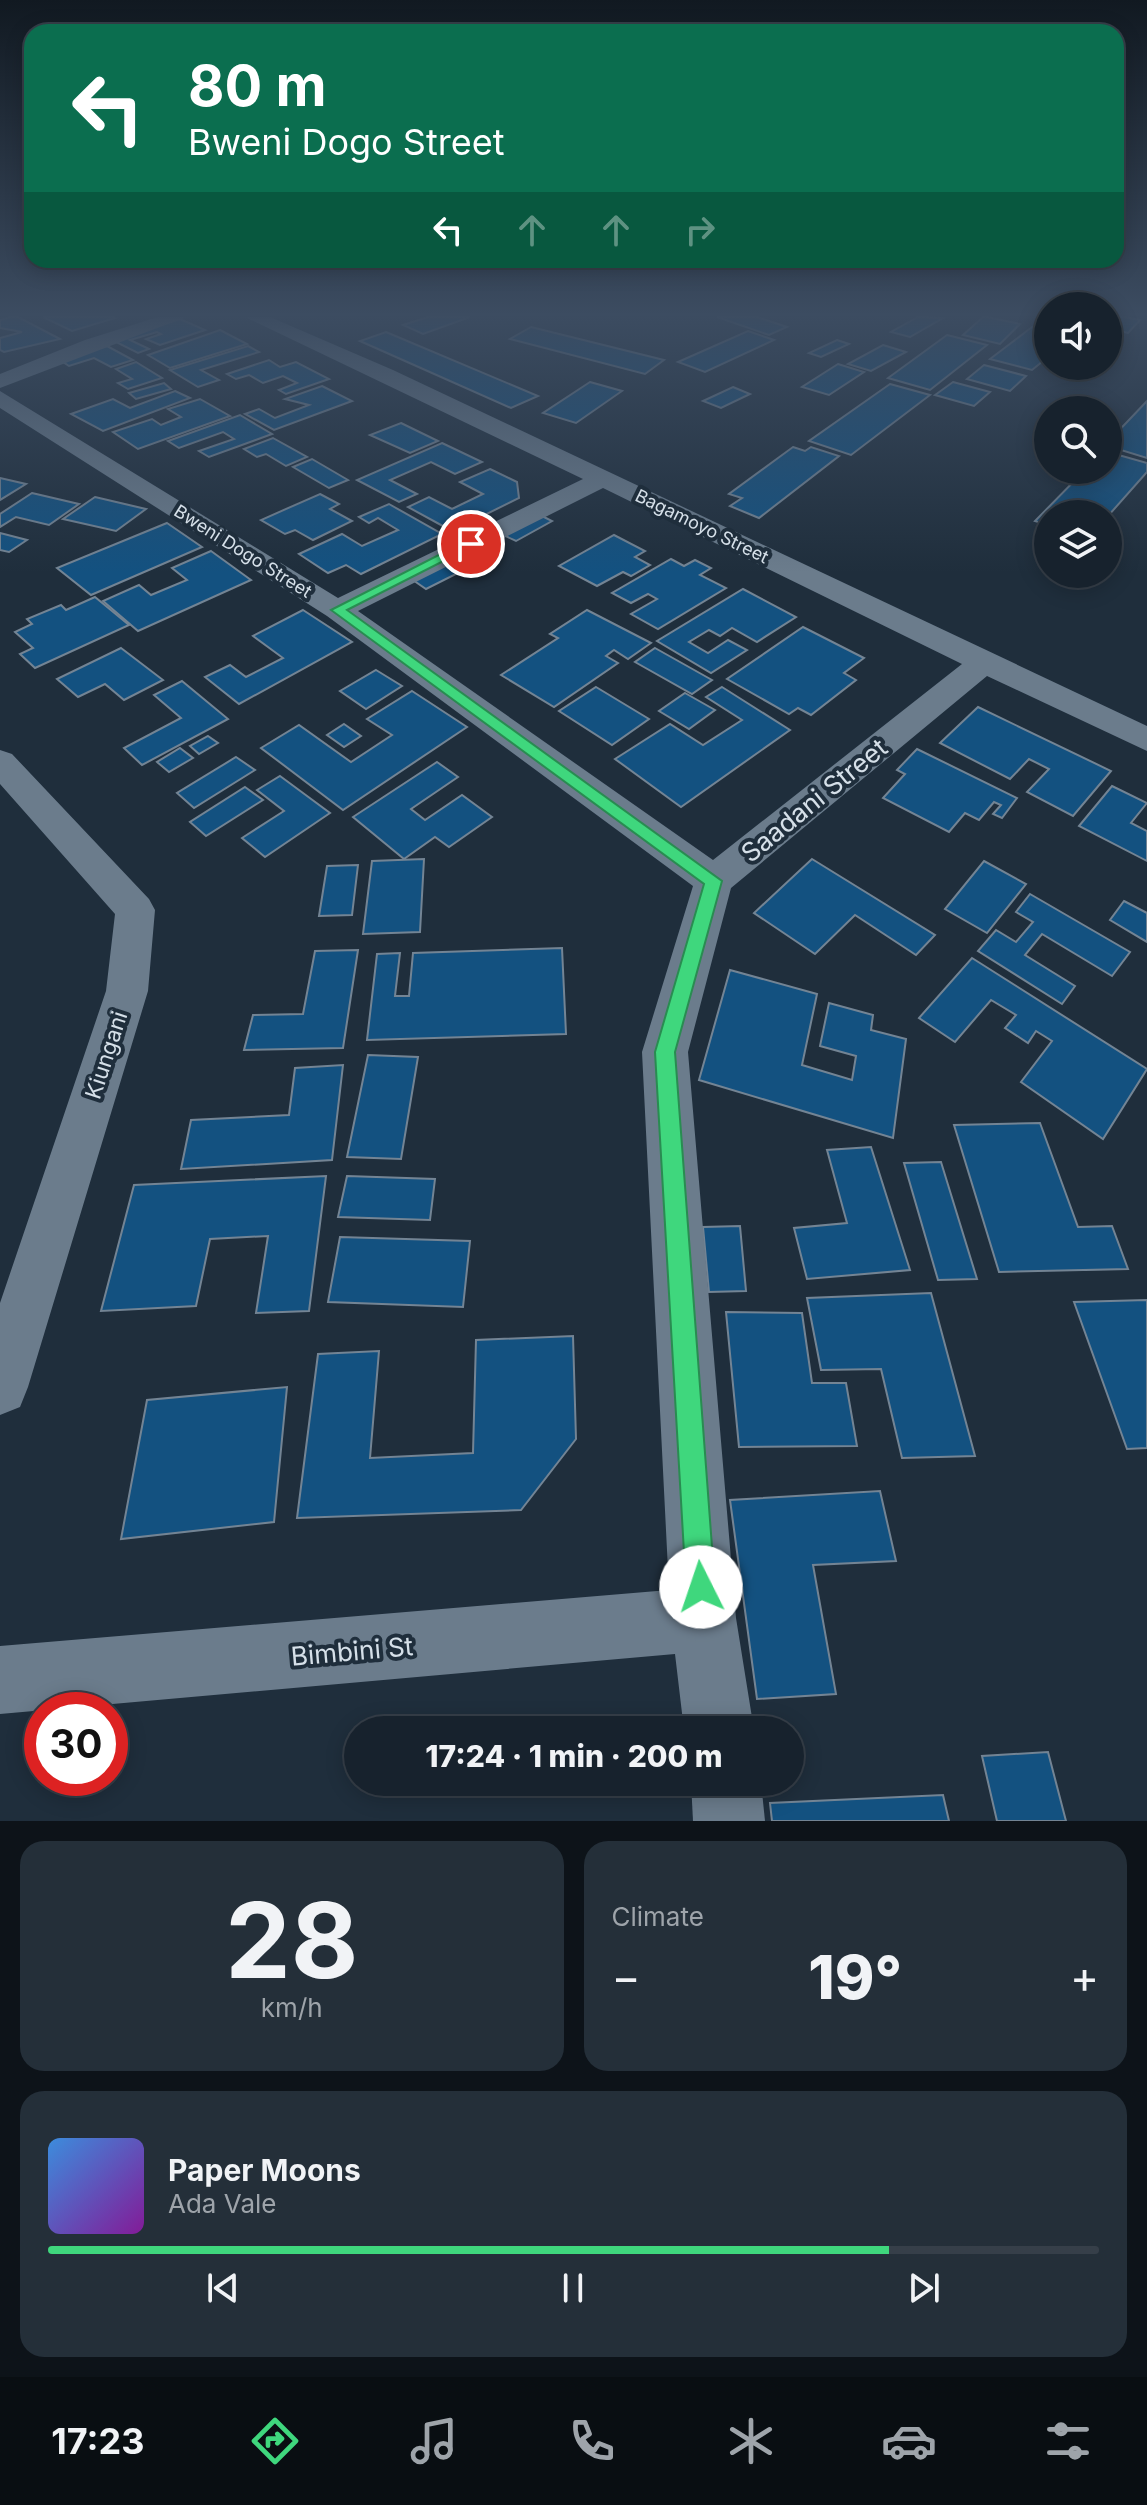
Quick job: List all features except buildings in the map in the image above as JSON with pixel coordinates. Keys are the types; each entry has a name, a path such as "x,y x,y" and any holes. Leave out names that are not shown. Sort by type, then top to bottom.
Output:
{"street":[{"name":"Bweni Dogo Street","path":"6,402 337,610 714,881"},
{"name":"Bagamoyo Street","path":"445,402 984,662 1139,726"},
{"path":"337,610 604,478"},
{"name":"Saadani Street","path":"714,881 984,662"},
{"name":"Kiungani","path":"0,762 135,910 127,991 0,1387"},
{"path":"714,881 665,1052 703,1618 717,1716"},
{"name":"Bimbini St","path":"0,1680 703,1618"},
{"path":"727,1796 729,1821"}],"route":[{"path":"471,544 337,610 714,881 665,1052 701,1587"}]}
